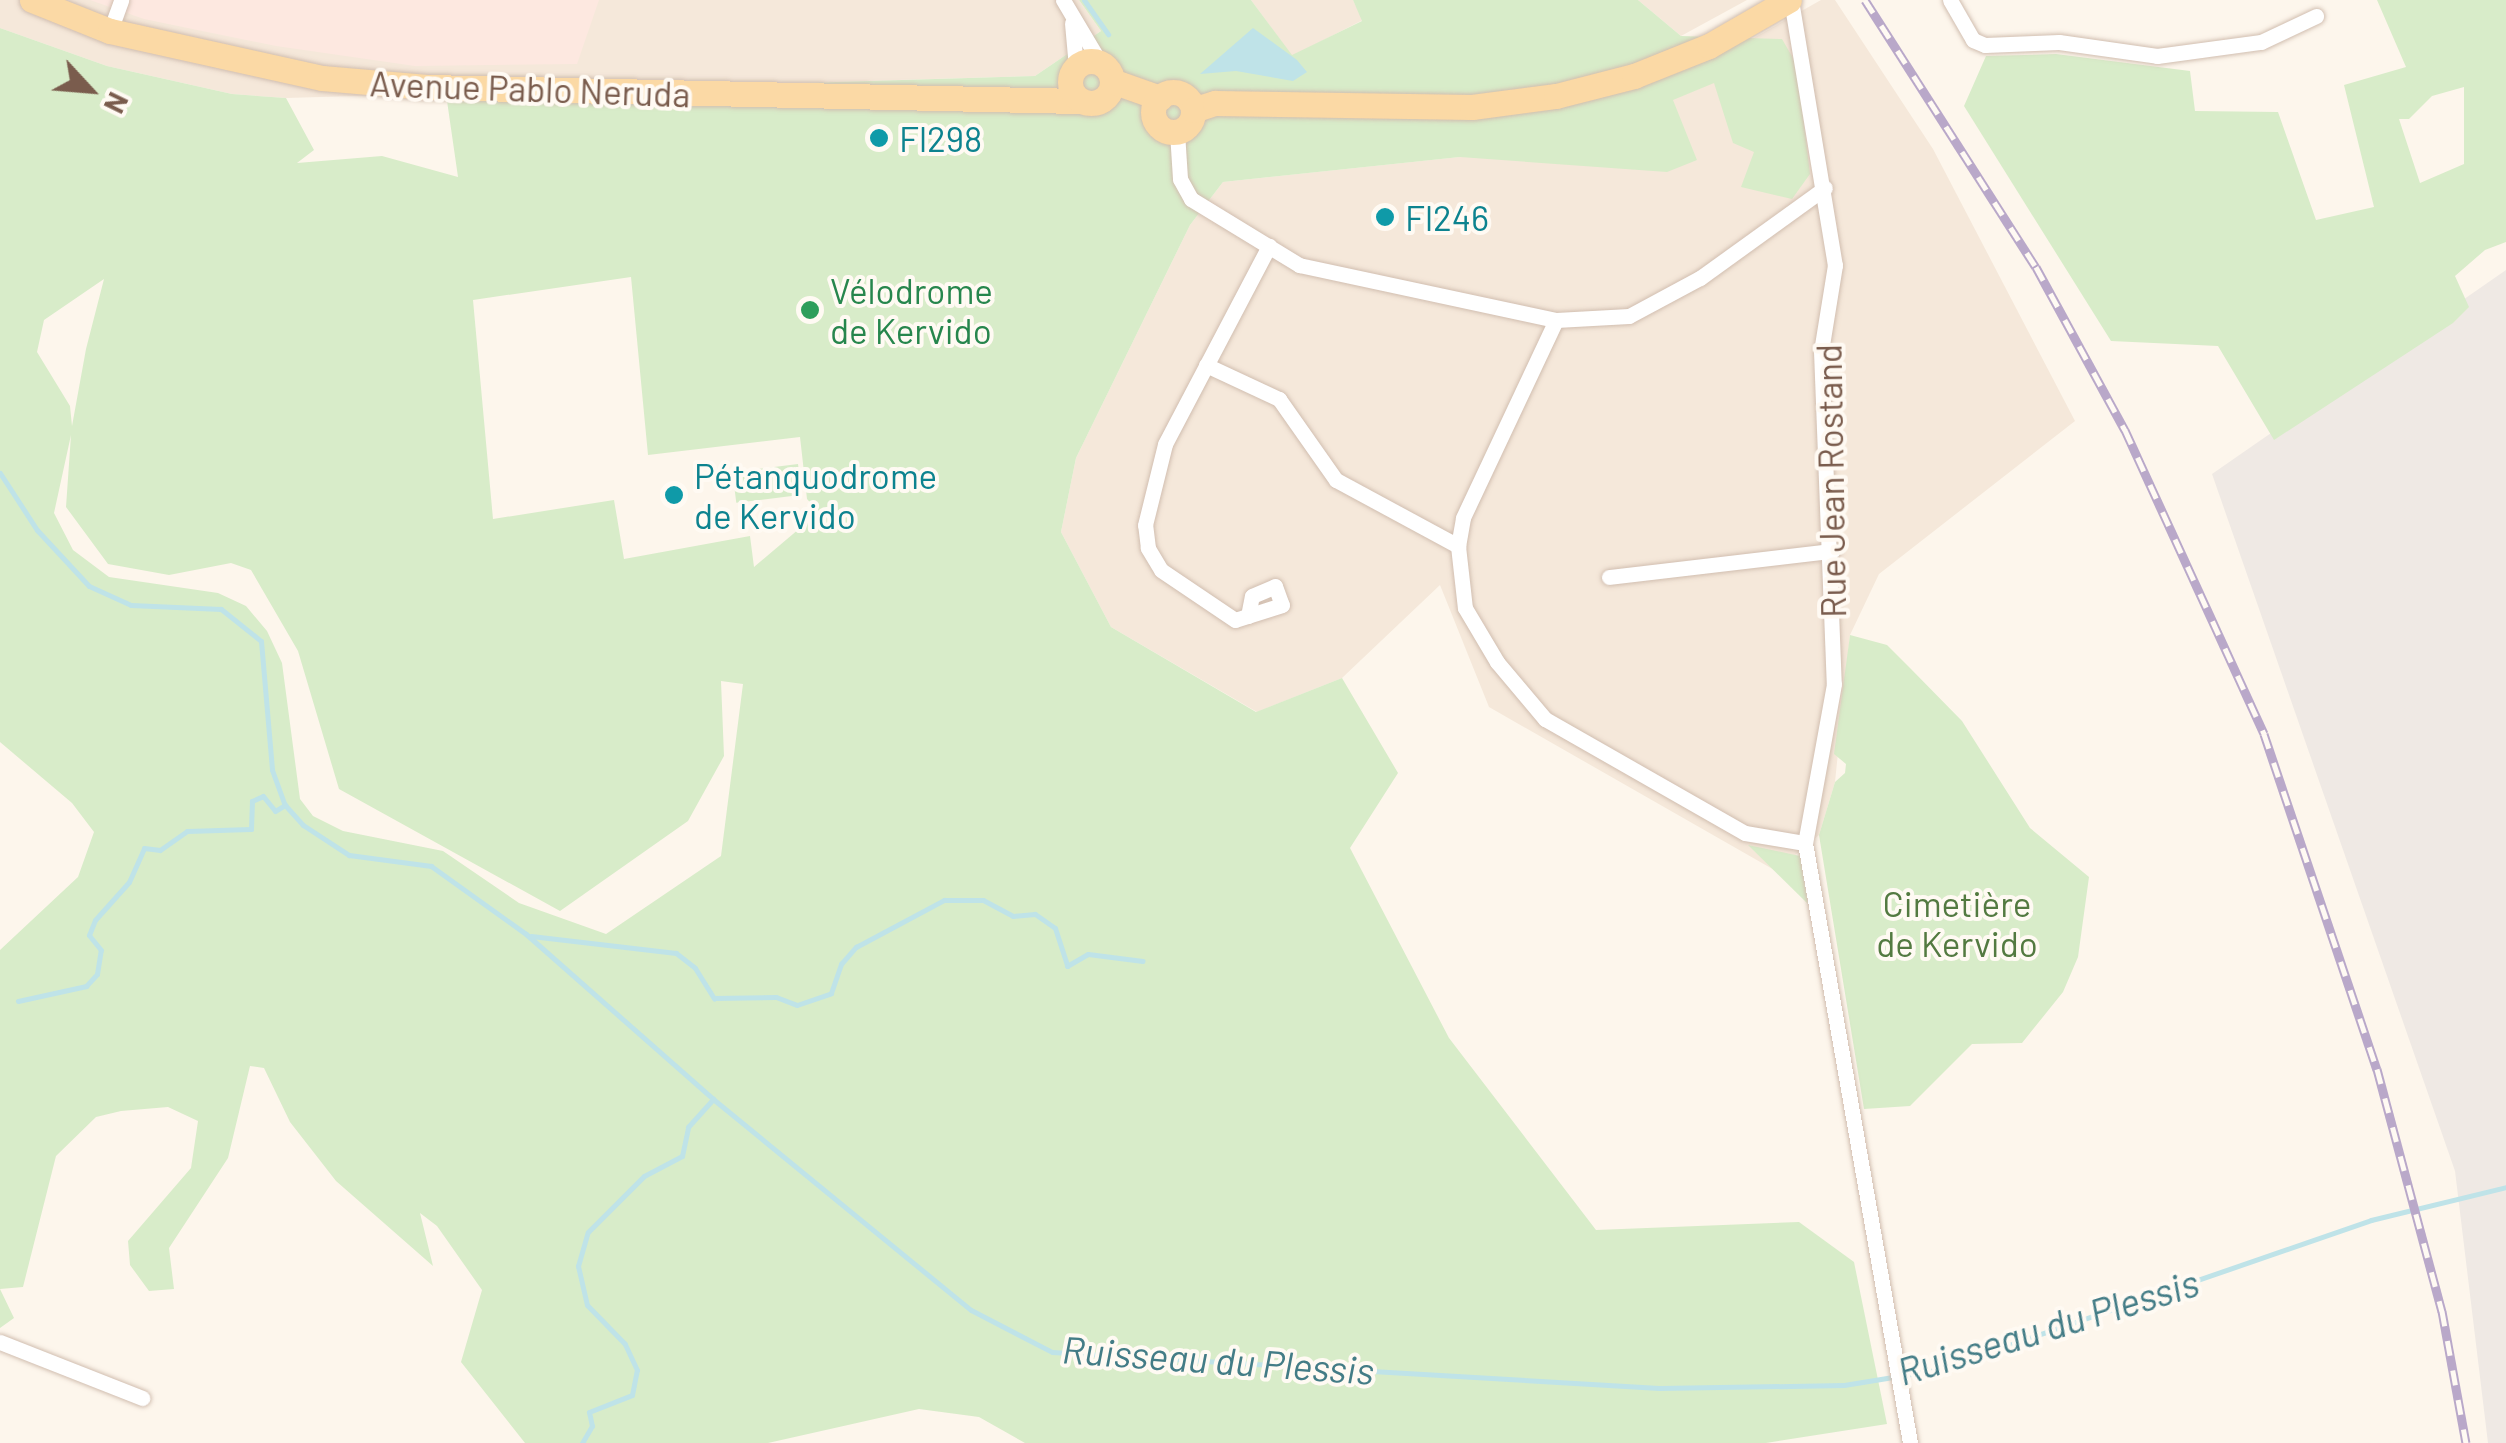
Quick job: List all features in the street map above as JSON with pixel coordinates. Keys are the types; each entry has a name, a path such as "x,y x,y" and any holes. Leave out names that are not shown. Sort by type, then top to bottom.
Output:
{"main road":[{"name":"Avenue Pablo Neruda","path":"32,0 110,31 250,66 427,87 1038,99 1091,82"},
{"path":"1193,110 1215,104 1472,107 1556,96 1695,52 1790,0"},
{"path":"1091,82 1157,106 1183,95 1193,110 1191,122 1177,132 1164,130 1157,106"}],"street":[{"path":"110,31 121,0"},
{"path":"1063,0 1091,82"},
{"path":"1063,0 1091,82"},
{"name":"Rue Jean Rostand","path":"1790,0 1835,264 1821,351 1832,552 1834,684 1805,843"},
{"path":"1950,0 1973,40 1984,45 2059,42 2157,56 2261,42 2316,16"},
{"path":"1177,132 1186,193 1299,265 1556,320 1629,316 1700,278 1825,188"},
{"path":"1248,616 1235,620 1161,570 1148,548 1145,524 1165,444 1269,246"},
{"path":"1556,320 1462,518 1458,546 1465,608 1497,662 1545,719 1745,833 1805,843 1910,1443"},
{"path":"1206,365 1279,398 1336,480 1458,546"},
{"path":"1609,576 1832,552"},
{"path":"0,1342 142,1398"}],"shaded area":[{"path":"0,0 1079,0 1101,31 1035,76 286,98 232,94 107,66 0,28"},
{"path":"90,0 599,0 577,64 415,66 276,46 144,19"},
{"path":"1251,0 1353,0 1363,20 1292,56"},
{"path":"1638,0 1747,0 1681,36"},
{"path":"1821,0 1835,0 1933,149 2075,421 1879,574 1850,635 1835,782 1819,835 1776,871 1489,707 1440,585 1342,678 1257,712 1111,627 1061,532 1076,458 1190,225 1223,182 1460,157 1653,95"},
{"path":"2506,270 2506,1443 2488,1443 2455,1171 2212,474"}],"green space":[{"path":"1079,0 1251,0 1292,55 1362,21 1353,0 1638,0 1681,36 1782,39 1797,65 1810,174 1792,199 1741,187 1754,152 1733,143 1714,83 1673,100 1697,160 1667,172 1460,157 1223,182 1190,225 1076,458 1061,532 1111,627 1256,712 1342,678 1398,773 1350,848 1449,1038 1596,1230 1799,1222 1854,1262 1887,1424 1766,1443 1025,1443 979,1417 919,1409 768,1443 525,1443 461,1362 482,1290 437,1226 420,1213 433,1266 336,1181 290,1122 264,1068 250,1066 228,1158 169,1248 174,1289 149,1291 130,1265 128,1241 191,1168 198,1121 168,1107 96,1117 56,1156 23,1287 0,1289 0,950 78,877 94,832 72,803 0,742 0,28 107,66 232,94 286,98 314,150 297,163 382,156 458,177 446,94 1035,76 1101,31","holes":["631,277 648,455 800,437 807,499 819,512 754,567 750,536 624,559 614,500 493,519 473,300","104,279 86,349 72,426 70,406 37,352 44,320","71,435 66,507 108,564 169,575 231,563 251,570 298,651 339,789 560,911 688,821 724,756 721,681 743,684 721,856 606,934 519,903 443,851 343,831 313,816 300,799 282,663 267,631 246,606 218,593 109,577 73,550 54,513"]},
{"path":"2377,0 2506,0 2506,242 2485,250 2455,276 2469,307 2453,323 2274,440 2218,346 2111,341 1964,106 1986,56 2056,54 2190,71 2195,111 2278,112 2316,220 2374,207 2344,85 2406,67","holes":["2464,87 2464,164 2420,183 2399,119 2409,119 2432,96"]},
{"path":"798,464 802,495 736,503 732,472"},
{"name":"Cimetière de Kervido","path":"1850,635 1887,645 1911,669 1962,721 2030,828 2089,877 2078,957 2063,992 2022,1043 1972,1044 1910,1106 1864,1109 1819,835 1835,782 1845,773 1846,764 1834,754"},
{"path":"1748,845 1800,856 1808,904"},
{"path":"0,1289 14,1318 0,1328"}],"water":[{"path":"1253,28 1307,72 1293,81 1236,71 1200,74"}],"waterway":[{"path":"1084,0 1108,34"},
{"name":"Ruisseau du Plessis","path":"0,473 37,530 89,586 131,605 221,609 261,641 272,770 285,805 303,825 349,855 431,866 526,934 713,1099 971,1310 1052,1352 1659,1388 1844,1385 1936,1370 2371,1220 2506,1187"},
{"path":"18,1001 86,986 97,974 101,950 89,935 95,920 129,882 144,848 160,850 187,831 251,829 252,801 263,796 275,811 285,805"},
{"path":"531,936 676,953 695,968 714,998 776,997 797,1005 831,993 841,964 856,947 944,900 983,900 1013,916 1035,914 1055,928 1067,966 1088,954 1143,961"},
{"path":"582,1443 592,1426 589,1412 632,1395 637,1370 625,1344 587,1305 578,1266 588,1232 644,1176 682,1156 688,1127 713,1099"}],"railway":[{"path":"1865,0 2036,267 2125,430 2264,734 2377,1069 2442,1311 2466,1443"}],"place":[{"name":"Fl298","path":"879,138"},
{"name":"Fl246","path":"1385,217"},
{"name":"Vélodrome de Kervido","path":"810,310"},
{"name":"Pétanquodrome de Kervido","path":"674,495"}]}
